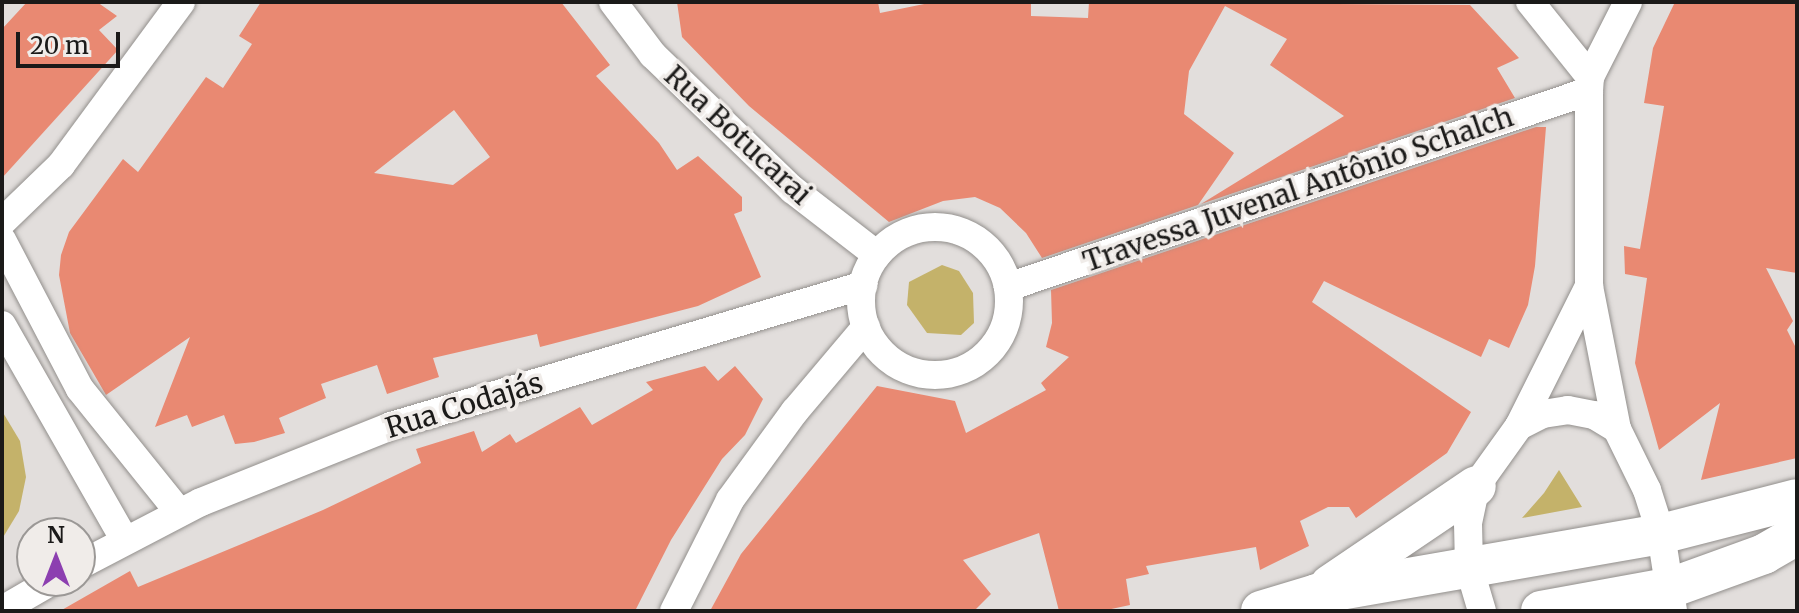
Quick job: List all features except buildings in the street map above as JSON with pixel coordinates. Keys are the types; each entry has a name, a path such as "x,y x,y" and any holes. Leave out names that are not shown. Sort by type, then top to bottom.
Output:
{"street":[{"path":"2,222 61,165 181,2"},
{"name":"Rua Botucarai","path":"613,2 653,55 793,190 877,255"},
{"path":"1530,2 1589,84"},
{"path":"1628,2 1589,84 1589,286 1617,429 1647,490 1661,534 1673,599"},
{"name":"Travessa Juvenal Antônio Schalch","path":"1008,287 1589,84"},
{"path":"944,227 962,232 992,254 1008,287 1003,330 975,363 955,372 933,375 892,361 866,327 863,285 877,255 907,233 944,227"},
{"path":"2,240 80,389 179,512"},
{"name":"Rua Codajás","path":"96,556 179,512 391,426 863,285"},
{"path":"1317,594 1476,486 1519,426 1589,286"},
{"path":"2,325 124,539"},
{"path":"674,611 730,500 795,411 866,327"},
{"path":"1519,426 1543,414 1568,410 1594,415 1617,429"},
{"path":"1476,486 1468,523 1469,567 1482,611"},
{"path":"1261,611 1317,594 1661,534 1797,499"},
{"path":"1541,611 1673,599 1797,535"},
{"path":"2,610 24,597"}],"shaded area":[{"path":"942,265 959,271 973,293 974,323 961,335 927,333 907,305 909,282"},
{"path":"2,411 20,441 26,477 19,511 2,539"},
{"path":"1559,470 1582,507 1522,518 1544,493"}]}
